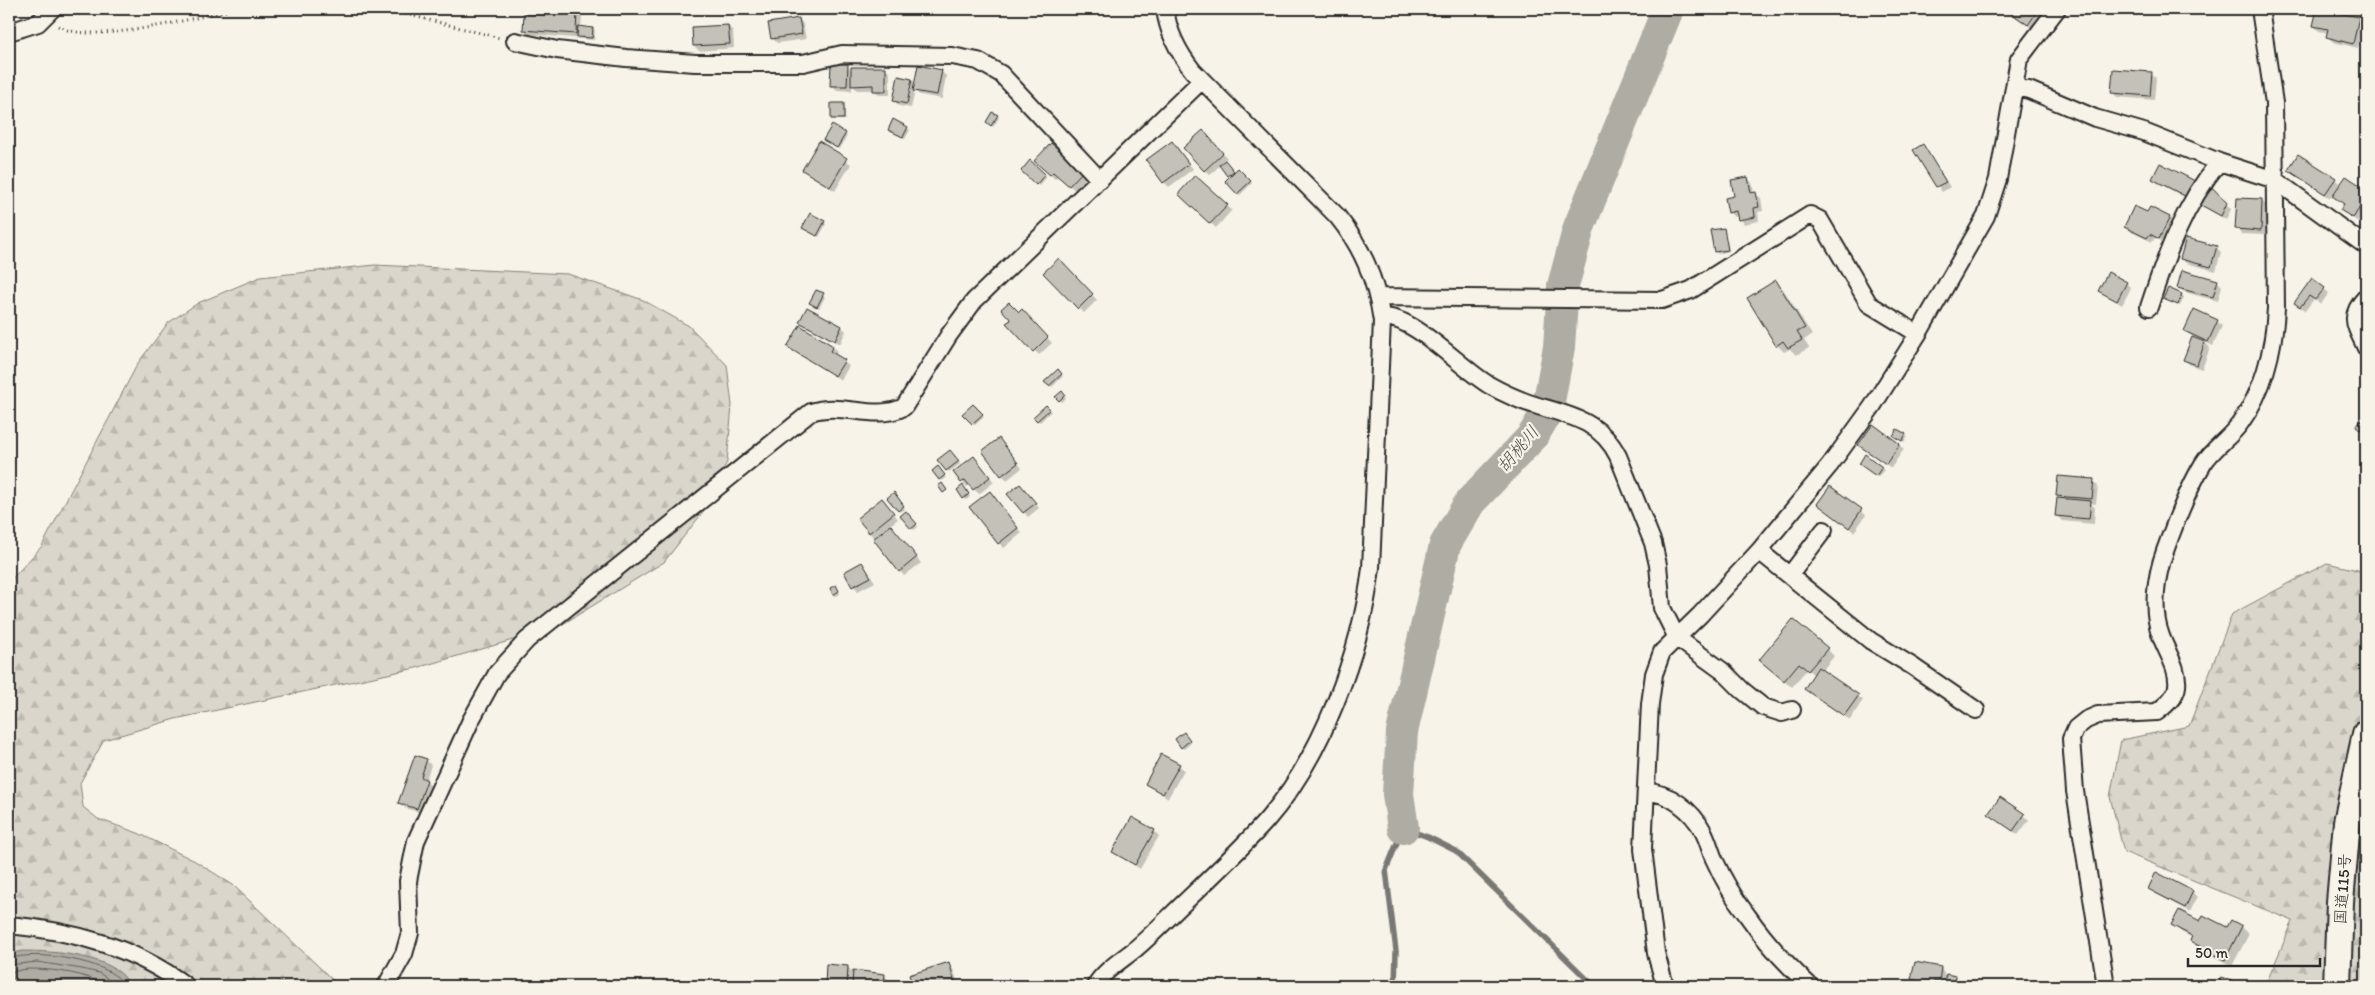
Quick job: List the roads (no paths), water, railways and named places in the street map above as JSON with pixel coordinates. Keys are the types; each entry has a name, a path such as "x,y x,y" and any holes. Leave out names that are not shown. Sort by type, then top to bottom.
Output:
{"highway":[{"name":"国道115号","path":"2337,986 2340,902 2347,822 2366,734"}],"street":[{"path":"1095,986 1111,968 1135,949 1214,874 1267,820 1310,757 1332,711 1347,671 1368,594 1371,568 1382,316 1374,280 1367,261 1352,234 1337,216 1202,80 1181,55 1167,23 1165,9"},
{"path":"1665,986 1656,953 1644,867 1644,825 1650,704 1654,674 1662,652 1759,551 1830,465 1872,406 1918,334 1986,216 1998,179 2020,59 2057,9"},
{"path":"2106,986 2074,791 2071,739 2076,728 2086,720 2098,715 2157,712 2173,696 2177,687 2177,674 2160,633 2156,592 2159,570 2165,550 2204,464 2240,423 2262,382 2268,364 2275,335 2276,308 2274,102 2260,9"},
{"path":"9,32 38,24 48,14"},
{"path":"515,42 557,50 695,64 803,64 842,54 965,57 985,64 1001,74 1100,180"},
{"path":"386,986 404,954 410,933 408,881 416,842 471,720 497,673 511,655 589,590 812,412 820,409 834,408 880,414 894,412 904,407 949,335 974,301 1202,80"},
{"path":"2014,87 2029,90 2095,118 2144,132 2219,162 2275,180 2366,246"},
{"path":"2149,307 2168,250 2184,215 2195,195 2219,162"},
{"path":"1378,297 1662,300 1691,290 1810,215 1820,220 1869,304 1918,334"},
{"path":"2366,296 2355,311 2354,321 2366,348"},
{"path":"1382,316 1390,316 1410,324 1472,373 1502,392 1522,401 1575,416 1597,428 1606,437 1618,456 1653,543 1658,565 1662,608 1677,638 1724,672 1742,690 1764,707 1782,713 1792,710"},
{"path":"1790,575 1824,530"},
{"path":"1759,551 1871,641 1912,666 1976,710"},
{"path":"1646,792 1654,792 1669,798 1693,817 1702,829 1730,889 1747,916 1777,953 1810,986"},
{"path":"9,925 43,928 107,943 146,960 186,986"}],"water":[{"path":"23,951 66,954 99,961 112,967 123,976 130,986 9,986 9,954"}],"waterway":[{"name":"胡桃川","path":"1403,828 1398,794 1402,732 1445,545 1470,502 1532,437 1547,412 1559,347 1563,286 1579,227 1668,9"},
{"path":"1395,986 1396,951 1386,870 1403,828 1428,837 1456,851 1594,986"}]}
